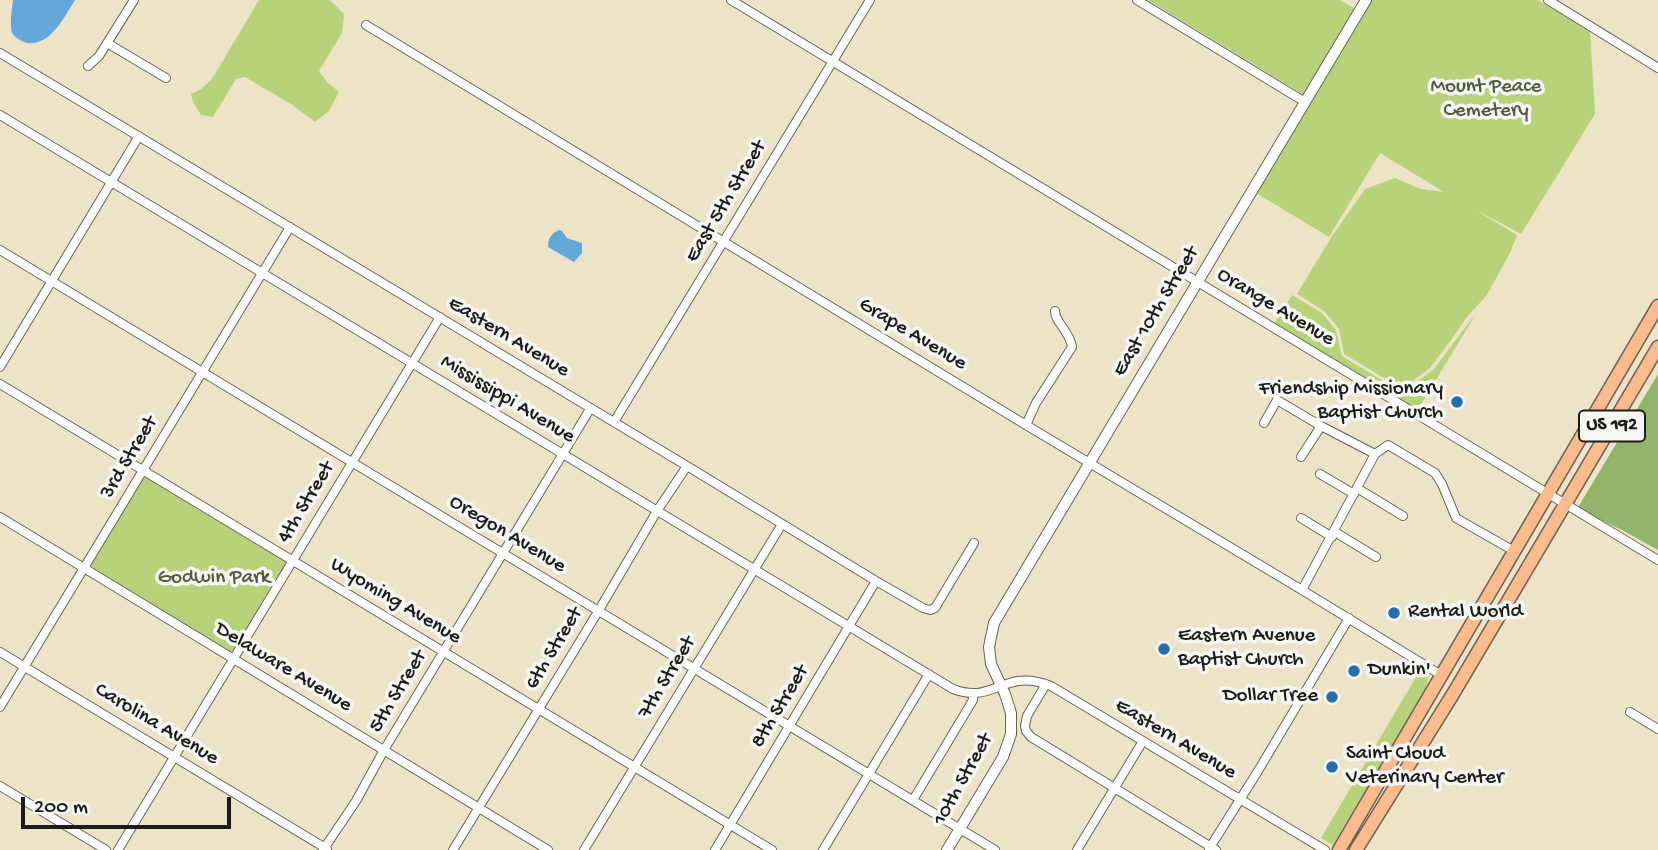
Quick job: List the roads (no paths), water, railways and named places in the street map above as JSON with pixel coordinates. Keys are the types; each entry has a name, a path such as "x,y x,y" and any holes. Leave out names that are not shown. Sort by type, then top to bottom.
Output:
{"highway":[{"name":"US 192","path":"1339,850 1658,306"},
{"name":"US 192","path":"1356,850 1448,702 1658,347"},
{"path":"1395,786 1397,771 1440,699 1441,675"},
{"path":"1346,850 1385,784 1383,774"}],"street":[{"path":"88,66 99,56 134,0"},
{"name":"Orange Avenue","path":"731,0 1658,560"},
{"name":"East 5th Street","path":"614,422 870,0"},
{"path":"1138,0 1305,102"},
{"name":"East 10th Street","path":"989,647 1000,612 1366,0"},
{"path":"1548,0 1658,68"},
{"name":"Grape Avenue","path":"366,25 1441,675"},
{"path":"107,43 166,78"},
{"name":"Eastern Avenue","path":"0,53 923,608 935,608 974,543"},
{"name":"Mississippi Avenue","path":"0,115 953,689 973,693"},
{"path":"0,367 139,136"},
{"name":"3rd Street","path":"0,707 290,227"},
{"name":"Oregon Avenue","path":"0,250 995,850"},
{"path":"1026,425 1036,403 1072,347 1070,337 1055,317 1055,311"},
{"name":"4th Street","path":"118,850 440,317"},
{"name":"Wyoming Avenue","path":"0,384 772,850"},
{"path":"1264,423 1277,400 1376,454"},
{"name":"5th Street","path":"326,849 590,409"},
{"path":"1301,457 1321,426"},
{"path":"1303,590 1376,454 1388,445 1435,473 1457,518 1514,551"},
{"name":"6th Street","path":"453,850 657,511 687,466"},
{"path":"1320,474 1403,516"},
{"name":"Delaware Avenue","path":"0,517 548,850"},
{"path":"1301,518 1376,557"},
{"name":"7th Street","path":"584,850 782,524"},
{"name":"8th Street","path":"715,850 876,581"},
{"path":"1115,788 1211,849 1349,618"},
{"name":"10th Street","path":"947,850 1008,746 1011,734 1011,713 991,664 989,647"},
{"name":"Carolina Avenue","path":"0,652 326,849"},
{"path":"822,850 929,674"},
{"name":"Eastern Avenue","path":"1001,687 1020,681 1045,684 1325,850"},
{"name":"10th Street","path":"1045,684 1027,716 1026,732 1115,788"},
{"path":"913,800 974,700 973,693 988,692 1001,687"},
{"path":"1630,712 1658,729"},
{"path":"1077,850 1143,741"},
{"path":"0,786 106,850"}],"water":[{"path":"13,0 75,0 50,35 36,43 27,43 15,37 12,31"},
{"path":"559,230 567,238 582,243 582,253 574,262 548,247 550,237"}],"place":[{"name":"Friendship Missionary Baptist Church","path":"1457,402"},
{"name":"Rental World","path":"1394,613"},
{"name":"Eastern Avenue Baptist Church","path":"1164,649"},
{"name":"Dunkin'","path":"1354,671"},
{"name":"Dollar Tree","path":"1332,697"},
{"name":"Saint Cloud Veterinary Center","path":"1332,767"}],"park label":[{"name":"Mount Peace Cemetery","path":"1486,100"},
{"name":"Godwin Park","path":"214,579"}]}
